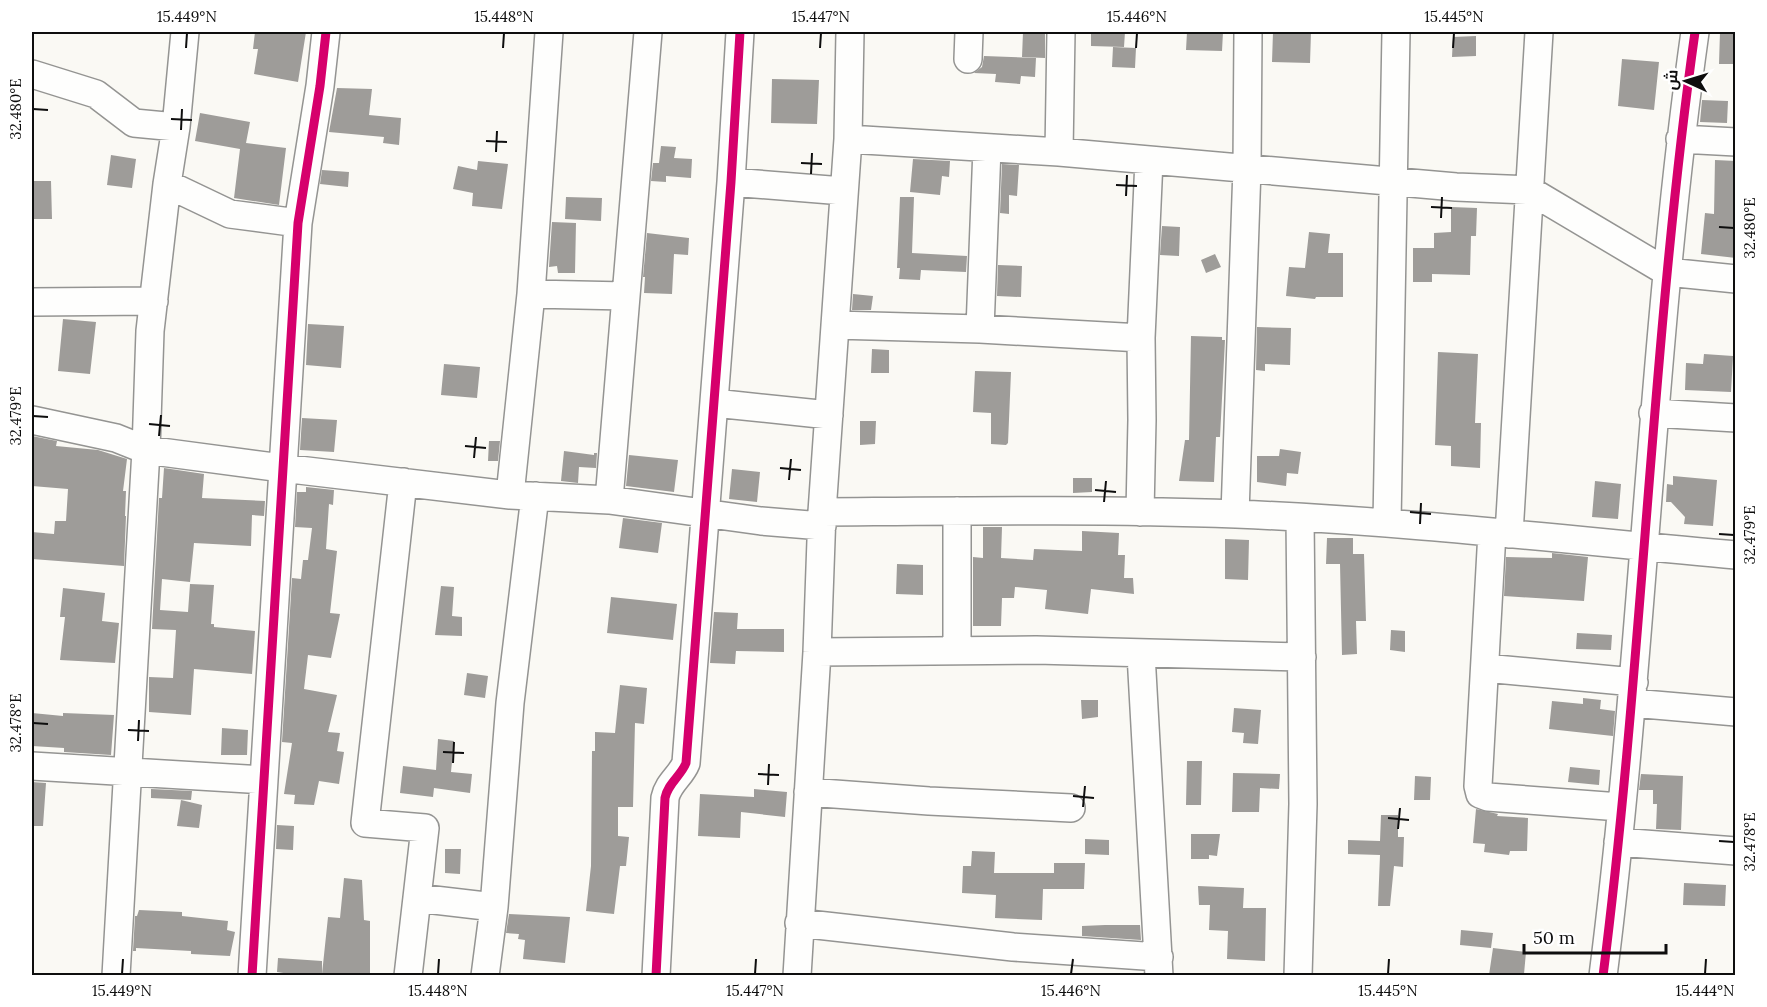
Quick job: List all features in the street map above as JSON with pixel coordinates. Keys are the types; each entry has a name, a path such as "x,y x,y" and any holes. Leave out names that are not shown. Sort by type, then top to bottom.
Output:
{"street":[{"path":"116,975 146,450 150,331 176,127 185,32"},
{"path":"252,975 298,222 320,86 326,32"},
{"path":"485,975 494,907 510,703 523,495 531,294 549,32"},
{"path":"609,500 648,32"},
{"path":"656,975 665,798 669,785 686,762 731,182 740,32"},
{"path":"797,975 817,652 822,519 848,139 850,32"},
{"path":"968,59 969,32"},
{"path":"1059,152 1061,32"},
{"path":"1235,514 1247,168 1248,32"},
{"path":"1387,523 1396,32"},
{"path":"1539,32 1529,190 1501,533 1485,668 1478,786 1480,794 1488,797 1620,807"},
{"path":"1603,975 1633,693 1653,413 1680,139 1695,32"},
{"path":"32,74 96,94 134,123 176,127"},
{"path":"848,139 1059,152 1393,182 1529,190 1667,272 1736,279"},
{"path":"1680,139 1736,142"},
{"path":"980,329 987,148"},
{"path":"1140,512 1143,420 1141,338 1149,160"},
{"path":"731,182 843,191"},
{"path":"167,184 230,214 298,222"},
{"path":"531,294 627,296"},
{"path":"32,302 154,301"},
{"path":"835,326 980,329 1141,338"},
{"path":"714,403 829,415"},
{"path":"1653,413 1736,418"},
{"path":"32,420 116,438 146,450 523,495 609,500 761,521 957,511 1235,514 1387,523 1736,555"},
{"path":"403,482 365,823 425,828 408,975"},
{"path":"957,511 957,649"},
{"path":"1298,975 1303,804 1300,518"},
{"path":"817,652 957,649 1302,657"},
{"path":"799,923 1013,947 1092,964 1159,966 1141,654"},
{"path":"1485,668 1736,712"},
{"path":"32,766 263,780"},
{"path":"808,792 1071,808"},
{"path":"1618,842 1736,851"},
{"path":"417,898 494,907"}],"building":[{"path":"255,32 306,32 298,82 254,74 258,49 253,49"},
{"path":"1023,32 1045,32 1045,58 1022,57"},
{"path":"1091,32 1125,32 1124,47 1091,46"},
{"path":"1187,32 1223,32 1222,51 1186,50"},
{"path":"1273,32 1311,32 1310,63 1272,62"},
{"path":"1720,32 1736,32 1736,64 1719,64"},
{"path":"1476,36 1476,56 1452,57 1453,37"},
{"path":"1113,47 1136,48 1135,68 1112,67"},
{"path":"984,56 1036,58 1035,77 1021,76 1020,84 995,82 996,74 974,73 982,67"},
{"path":"1622,59 1659,62 1654,110 1618,106"},
{"path":"772,79 819,80 817,124 771,123"},
{"path":"337,88 372,89 369,115 401,118 399,145 383,143 384,137 329,132"},
{"path":"1702,100 1728,101 1727,123 1700,122"},
{"path":"200,113 250,122 246,143 286,148 279,205 234,198 240,149 195,141"},
{"path":"661,146 676,147 674,158 692,159 691,178 666,176 666,182 651,181 653,163 659,163"},
{"path":"111,155 136,159 132,188 107,185"},
{"path":"913,159 950,161 949,177 942,176 940,195 910,192"},
{"path":"1715,160 1736,161 1736,258 1701,254 1705,213 1714,214"},
{"path":"478,161 508,164 502,209 472,206 473,193 453,189 458,166 477,170"},
{"path":"1002,164 1019,165 1017,196 1009,195 1009,214 1000,213"},
{"path":"322,170 349,172 348,187 320,184"},
{"path":"32,181 51,181 52,219 32,219"},
{"path":"566,197 602,198 601,221 565,219"},
{"path":"900,197 914,197 912,253 967,256 966,272 921,270 920,280 899,279 900,268 897,268"},
{"path":"1451,207 1477,208 1476,236 1471,236 1470,275 1432,274 1432,282 1413,282 1413,248 1434,248 1434,233 1451,232"},
{"path":"552,222 576,223 575,273 558,273 557,266 549,267"},
{"path":"1162,226 1180,227 1179,256 1160,255"},
{"path":"1309,232 1330,234 1328,253 1343,253 1343,297 1316,297 1315,299 1286,296 1289,267 1305,268"},
{"path":"647,233 689,238 688,255 674,254 672,294 644,293"},
{"path":"1215,254 1221,267 1206,273 1201,260"},
{"path":"998,265 1022,266 1021,297 997,296"},
{"path":"853,294 873,296 871,310 852,310"},
{"path":"63,319 96,322 90,374 58,371"},
{"path":"308,324 344,326 341,368 306,365"},
{"path":"1257,327 1291,328 1290,365 1265,364 1265,371 1256,370"},
{"path":"1191,336 1222,337 1222,340 1225,340 1220,437 1216,437 1214,482 1179,481 1185,440 1189,440"},
{"path":"872,349 889,350 889,373 871,373"},
{"path":"1438,352 1478,354 1475,423 1481,423 1480,468 1451,466 1451,446 1435,445"},
{"path":"1704,354 1733,356 1731,392 1685,390 1686,363 1703,364"},
{"path":"444,364 480,367 477,398 441,395"},
{"path":"975,371 1011,372 1008,443 1006,445 991,444 991,413 973,412"},
{"path":"302,418 337,420 334,452 300,450"},
{"path":"860,421 876,421 875,444 860,445"},
{"path":"32,436 57,441 56,446 98,450 127,459 123,491 126,491 124,566 32,559 32,532 54,534 55,521 66,521 68,489 32,486"},
{"path":"489,441 500,441 498,461 488,461"},
{"path":"1280,449 1301,452 1298,474 1287,473 1286,486 1257,482 1257,456 1279,456"},
{"path":"564,451 594,455 597,453 596,468 579,467 578,483 561,481"},
{"path":"629,455 678,460 674,492 626,486"},
{"path":"164,468 204,474 202,498 265,501 264,516 252,515 251,546 194,543 190,582 162,579 160,610 188,612 190,584 214,585 211,624 214,624 214,627 255,631 252,674 194,669 191,715 149,712 149,677 173,678 176,630 152,629 159,498 162,498"},
{"path":"732,469 760,472 757,502 729,499"},
{"path":"1673,476 1717,480 1713,526 1684,524 1685,517 1671,502 1666,502 1667,484 1673,485"},
{"path":"1073,478 1092,478 1092,492 1073,493"},
{"path":"1595,481 1621,484 1618,519 1592,517"},
{"path":"306,487 334,490 333,505 329,504 326,549 337,551 330,613 340,614 331,658 308,655 304,689 337,695 328,732 340,733 337,751 344,752 339,784 319,781 314,805 294,804 295,795 284,794 292,743 282,742 292,578 301,579 303,560 308,560 312,528 295,527 297,492 306,492"},
{"path":"623,518 662,523 658,553 619,548"},
{"path":"983,527 1002,527 1001,558 1033,560 1034,549 1082,551 1082,531 1119,533 1118,555 1125,555 1124,578 1133,578 1134,594 1091,589 1088,614 1045,609 1047,590 1015,587 1014,598 1002,598 1001,626 973,626 973,557 983,558"},
{"path":"1327,538 1353,538 1353,554 1364,554 1366,621 1356,621 1357,654 1342,655 1340,564 1326,564"},
{"path":"1225,539 1249,540 1248,580 1225,579"},
{"path":"1552,553 1588,557 1584,601 1504,596 1506,557 1552,558"},
{"path":"897,564 923,565 923,595 896,594"},
{"path":"441,586 454,587 452,616 462,617 462,636 435,635"},
{"path":"63,588 105,593 102,621 119,623 115,663 60,660 65,617 60,617"},
{"path":"611,597 677,604 673,640 607,633"},
{"path":"714,612 738,613 737,629 784,629 784,652 736,651 735,664 710,663"},
{"path":"1391,630 1405,631 1405,652 1390,650"},
{"path":"1577,633 1612,635 1611,650 1576,649"},
{"path":"467,673 488,676 485,698 464,695"},
{"path":"620,685 647,688 644,724 635,723 633,807 618,807 618,836 629,837 626,866 620,866 614,914 586,911 591,866 592,751 595,751 595,732 615,733"},
{"path":"1583,698 1601,700 1600,709 1615,711 1613,736 1549,729 1552,701 1583,704"},
{"path":"1081,700 1098,700 1098,717 1082,719"},
{"path":"1234,708 1261,710 1258,744 1243,743 1244,733 1232,732"},
{"path":"32,713 63,716 63,713 114,715 111,755 64,752 64,748 32,746"},
{"path":"222,728 248,730 247,755 221,755"},
{"path":"438,739 454,741 451,772 472,774 470,793 434,788 433,797 400,793 403,766 436,770"},
{"path":"1187,761 1202,761 1201,805 1186,805"},
{"path":"1570,767 1600,770 1599,785 1568,782"},
{"path":"1233,773 1280,774 1279,789 1260,788 1259,812 1232,812"},
{"path":"1641,774 1683,776 1681,830 1656,829 1657,804 1653,804 1653,790 1639,790"},
{"path":"1415,776 1431,777 1430,800 1414,800"},
{"path":"32,782 46,783 43,826 32,826"},
{"path":"151,789 192,791 191,800 151,798"},
{"path":"754,789 787,792 785,817 741,812 740,838 698,836 700,794 754,797"},
{"path":"181,800 202,805 199,828 177,826"},
{"path":"1476,809 1498,814 1497,816 1528,818 1527,851 1510,851 1509,855 1484,852 1485,844 1473,843"},
{"path":"1381,815 1398,815 1398,837 1404,837 1403,867 1394,866 1390,906 1378,906 1380,855 1348,854 1348,840 1380,841"},
{"path":"277,825 294,826 293,850 276,849"},
{"path":"1191,834 1220,834 1217,856 1209,855 1209,859 1191,859"},
{"path":"1085,839 1109,840 1109,855 1085,854"},
{"path":"445,849 461,849 460,874 445,873"},
{"path":"972,851 995,852 994,873 1054,873 1054,863 1085,863 1084,889 1043,889 1042,920 995,918 996,895 962,893 963,866 971,866"},
{"path":"344,878 362,880 364,920 370,921 370,973 322,974 328,917 340,918"},
{"path":"1684,883 1726,885 1725,906 1683,905"},
{"path":"1198,886 1244,888 1243,908 1266,908 1265,961 1227,959 1228,931 1209,930 1210,905 1199,905"},
{"path":"139,910 182,912 182,916 228,921 227,930 235,932 230,956 136,948 136,951 133,951 135,916"},
{"path":"509,914 570,917 565,963 523,959 525,940 518,939 519,934 506,933"},
{"path":"1140,925 1141,940 1082,936 1082,926"},
{"path":"1461,930 1493,933 1491,948 1460,945"},
{"path":"1493,948 1526,952 1524,974 1489,975"},
{"path":"278,958 322,961 322,975 277,972"}],"cycle path":[{"path":"252,976 298,223 320,86 326,32"},
{"path":"656,976 665,798 686,763 731,182 740,32"},
{"path":"1603,976 1628,740 1668,267 1695,32"}]}
